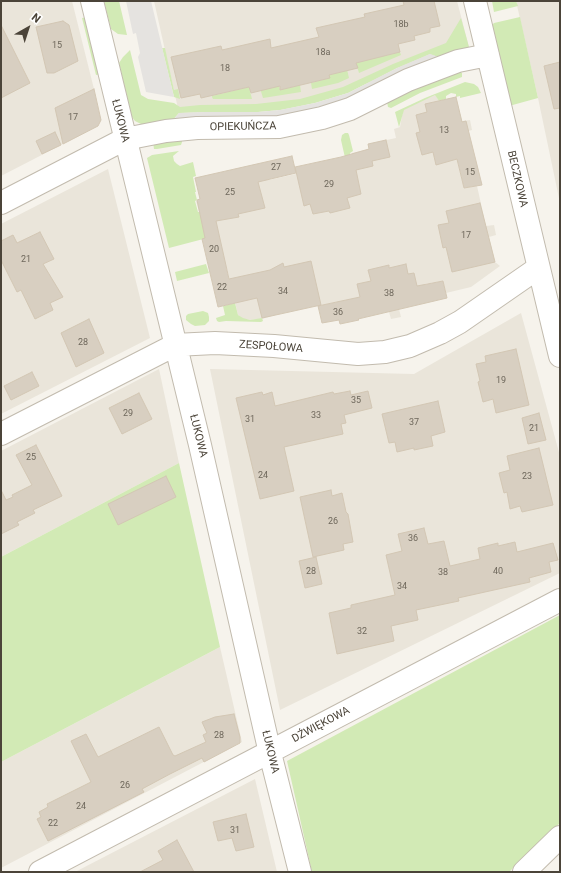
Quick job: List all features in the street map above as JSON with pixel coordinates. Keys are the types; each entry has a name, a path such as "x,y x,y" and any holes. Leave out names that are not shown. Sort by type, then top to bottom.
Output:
{"street":[{"name":"ŁUKOWA","path":"92,1 202,452 270,753 300,872"},
{"name":"BECZKOWA","path":"475,1 560,356"},
{"name":"OPIEKUŃCZA","path":"1,203 125,139 166,131 197,128 279,127 322,118 350,109 408,80 452,63 488,55"},
{"name":"ZESPOŁOWA","path":"1,434 175,345 215,343 268,345 358,354 385,352 410,346 440,333 460,322 538,268"},
{"name":"DŹWIĘKOWA","path":"40,872 560,600"},
{"path":"527,870 560,837"}],"shaded area":[{"path":"1,1 72,1 94,89 98,126 1,176"},
{"path":"126,1 151,1 174,97 146,92 138,57 140,53 136,33 133,34"},
{"path":"154,1 457,1 469,47 397,68 371,82 305,105 280,110 179,113"},
{"path":"516,1 560,1 560,203 538,98"},
{"path":"430,54 441,58 350,100 288,116 172,121 179,113 258,112 280,110 315,103 348,93 397,68"},
{"path":"435,94 439,101 456,97 462,121 470,120 472,130 465,132 458,163 464,188 477,186 486,226 494,225 496,235 489,237 495,262 500,266 471,287 446,293 443,281 425,284 399,309 401,317 391,319 389,312 336,302 318,306 278,310 279,314 262,319 243,319 238,315 227,269 204,210 199,212 196,201 200,199 195,178 212,174 213,178 234,173 234,169 256,164 259,177 268,175 269,180 354,161 352,153 369,149 368,144 396,138 394,129 400,127 403,110"},
{"path":"108,169 150,338 1,414 1,224"},
{"path":"521,313 560,456 560,573 280,710 210,369 414,374"},
{"path":"159,369 179,463 1,557 1,451"},
{"path":"220,647 242,742 1,868 1,762"},
{"path":"255,779 277,872 75,872"}],"green space":[{"path":"104,1 119,1 127,35 118,34 111,29"},
{"path":"492,1 516,1 518,6 494,12"},
{"path":"87,17 101,74 96,75 82,18"},
{"path":"520,17 538,98 509,106 490,27 494,23"},
{"path":"461,18 469,47 467,49 441,58 430,54 397,68 348,93 315,103 280,110 247,113 179,113 172,121 143,125 135,121 132,117 119,63 130,50 141,95 148,99 174,103 180,107 200,105 256,104 300,99 343,87 393,64 446,43"},
{"path":"162,48 165,48 174,90 178,89 180,99 174,97"},
{"path":"384,51 385,56 400,52 401,55 359,73 356,63 375,58"},
{"path":"346,65 349,78 338,83 312,89 311,83 329,78 328,69"},
{"path":"459,71 462,73 462,77 420,93 391,108 388,107 387,102 406,92"},
{"path":"278,81 280,90 300,85 301,92 263,98 259,85"},
{"path":"465,82 474,84 478,87 481,93 460,98 460,96 456,97 456,94 451,93 446,96 446,99 439,101 435,95 404,110 399,127 395,112"},
{"path":"249,87 252,99 213,99 212,97 212,96"},
{"path":"348,133 349,135 353,151 350,153 351,160 346,162 341,140 342,135"},
{"path":"182,139 181,145 154,149 153,142"},
{"path":"179,151 173,156 174,161 177,164 180,166 193,162 196,176 193,177 197,200 195,201 198,212 200,212 211,237 169,248 147,158 152,155"},
{"path":"206,264 209,273 177,281 175,272"},
{"path":"235,303 238,315 250,320 262,318 263,321 217,321 216,318 225,315 223,306"},
{"path":"203,311 208,313 209,317 209,321 205,325 195,326 186,320 186,316 188,314"},
{"path":"179,463 220,647 1,762 1,557"},
{"path":"560,615 560,823 509,872 312,872 287,761"}],"building":[{"path":"403,1 434,1 440,26 430,28 430,32 414,36 415,40 398,44 400,52 356,63 358,68 329,75 330,78 280,90 280,86 251,93 249,87 201,98 200,94 181,98 171,57 221,46 222,50 270,39 271,48 319,37 316,28 365,17 364,14 404,5"},
{"path":"63,21 69,25 78,61 54,73 47,73 36,27"},
{"path":"1,25 30,83 1,98"},
{"path":"560,62 560,108 554,109 544,66"},
{"path":"94,89 101,120 98,126 63,144 55,108"},
{"path":"456,97 462,122 466,121 482,185 464,188 457,159 436,165 433,152 422,155 416,133 420,132 416,115 427,112 425,104"},
{"path":"55,132 61,145 42,154 36,141"},
{"path":"386,140 390,157 372,161 373,166 356,170 361,194 347,198 350,208 330,213 329,211 313,214 310,204 304,206 295,167 369,149 368,144"},
{"path":"292,156 296,173 258,182 265,208 238,214 239,217 216,221 229,279 270,270 283,263 284,267 311,261 321,305 262,318 257,298 218,307 202,239 205,238 197,200 200,199 195,178"},
{"path":"480,203 495,262 452,272 446,247 443,248 438,225 449,223 446,211"},
{"path":"40,232 54,259 43,264 63,297 50,303 53,310 35,319 21,290 17,292 1,260 1,241 13,235 17,243"},
{"path":"406,264 408,274 414,273 417,286 443,281 447,298 340,324 339,320 322,323 318,306 360,297 357,284 371,281 368,270 389,265 389,268"},
{"path":"89,319 104,353 76,367 61,333"},
{"path":"516,349 529,405 496,413 493,399 483,402 478,382 480,381 476,364 486,362 485,356"},
{"path":"32,372 39,386 11,400 4,386"},
{"path":"350,391 351,395 368,391 372,408 344,415 346,423 341,424 343,434 284,447 294,491 260,499 236,398 262,392 263,395 272,392 275,406 333,392 334,394"},
{"path":"139,393 152,419 122,434 109,408"},
{"path":"438,401 445,432 431,436 433,446 397,452 395,442 389,443 382,414"},
{"path":"539,413 546,440 528,444 522,418"},
{"path":"36,445 62,496 33,510 35,513 17,522 19,525 1,534 1,490 6,500 13,497 12,495 32,485 16,455"},
{"path":"539,448 553,505 522,512 520,506 510,509 507,492 504,493 499,473 510,470 507,456"},
{"path":"166,476 176,497 118,525 108,504"},
{"path":"331,490 332,496 342,493 346,512 348,514 353,542 343,544 344,550 313,557 300,497"},
{"path":"424,528 428,544 444,541 450,566 480,559 478,548 498,543 498,546 515,542 517,552 553,543 558,560 549,562 551,572 529,578 530,582 458,598 459,601 416,610 418,620 391,626 394,641 337,654 329,613 351,608 351,605 395,595 386,555 402,551 398,534"},
{"path":"316,557 322,584 305,588 299,561"},
{"path":"234,714 240,737 240,743 204,762 202,758 170,774 142,789 144,792 48,841 37,819 41,817 39,812 48,807 47,804 91,782 71,741 86,734 98,757 159,727 173,755 175,756 206,742 203,735 207,733 202,722 215,717"},
{"path":"246,814 254,847 236,851 232,838 218,841 213,822"},
{"path":"177,840 194,872 140,872 163,860 158,851"}]}
